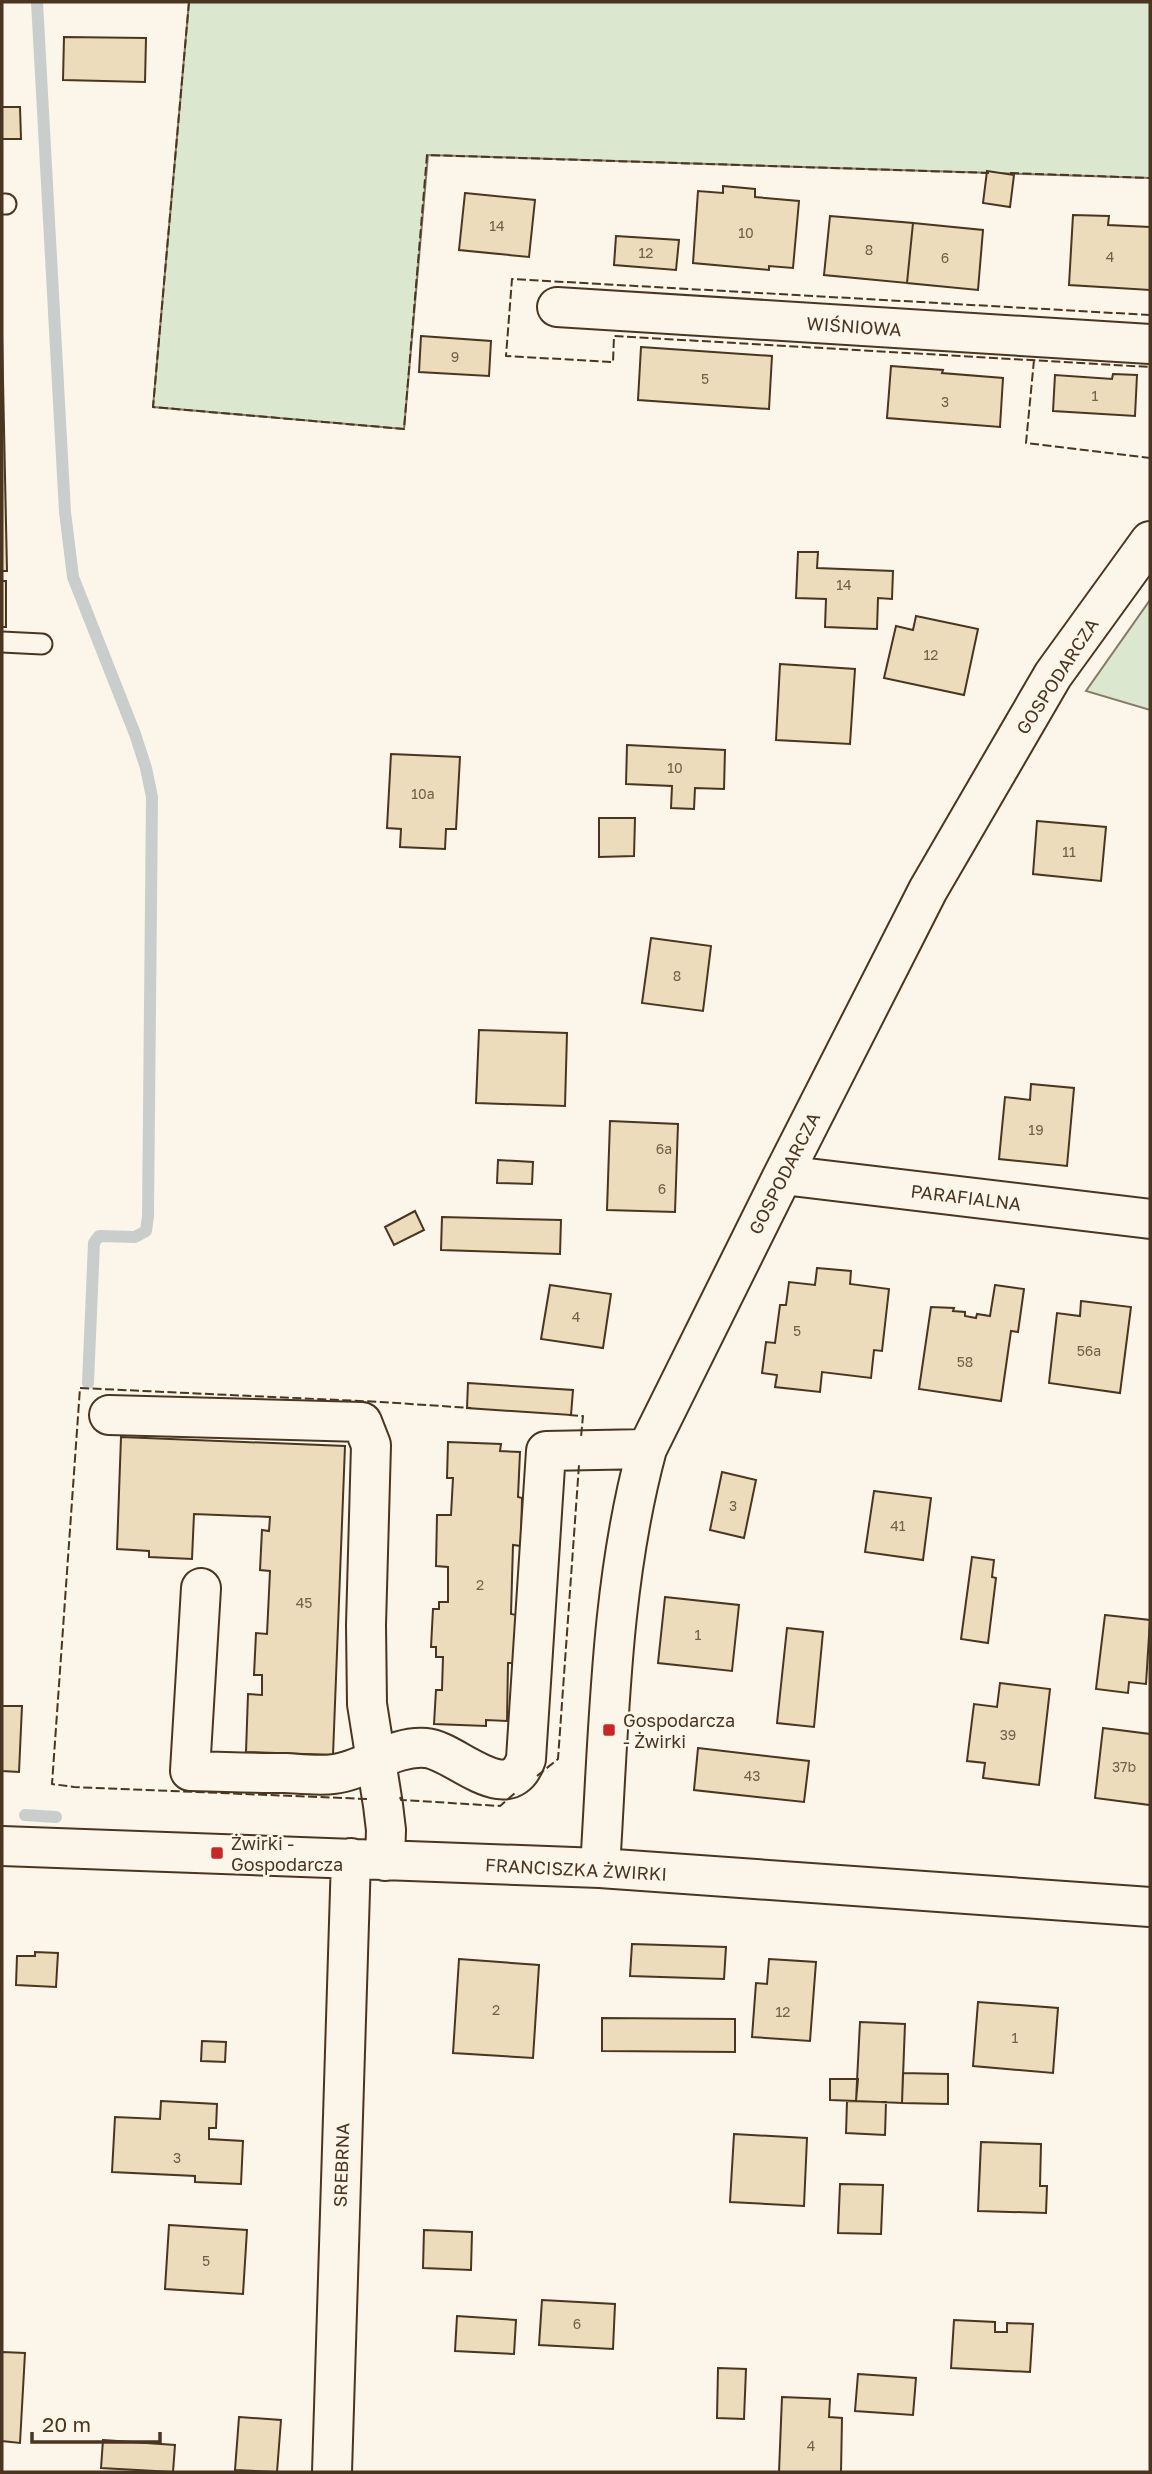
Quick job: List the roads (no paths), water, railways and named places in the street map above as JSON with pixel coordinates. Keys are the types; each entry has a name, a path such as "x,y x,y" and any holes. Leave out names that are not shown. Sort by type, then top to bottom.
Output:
{"street":[{"name":"WIŚNIOWA","path":"557,307 1150,344"},
{"name":"GOSPODARCZA","path":"600,1868 621,1572 635,1494 647,1449 783,1175 942,866 1053,675 1150,541"},
{"name":"PARAFIALNA","path":"783,1175 1150,1219"},
{"name":"SREBRNA","path":"109,1415 362,1422 371,1445 366,1625 367,1694 386,1830 368,1860 332,2472"},
{"path":"201,1588 190,1771 335,1774 375,1758 423,1747 440,1750 467,1768 492,1778 515,1777 522,1771 526,1759 546,1451 647,1449"},
{"name":"FRANCISZKA ŻWIRKI","path":"2,1846 600,1868 1150,1907"}],"lane":[{"path":"2,642 42,644"}],"waterway":[{"path":"37,2 65,512 73,577 135,734 152,797 148,1216 146,1231 135,1237 99,1236 94,1243 88,1383"},
{"path":"25,1815 56,1817"}],"place":[{"name":"Gospodarcza - Żwirki","path":"609,1730"},
{"name":"Żwirki - Gospodarcza","path":"217,1853"}]}
